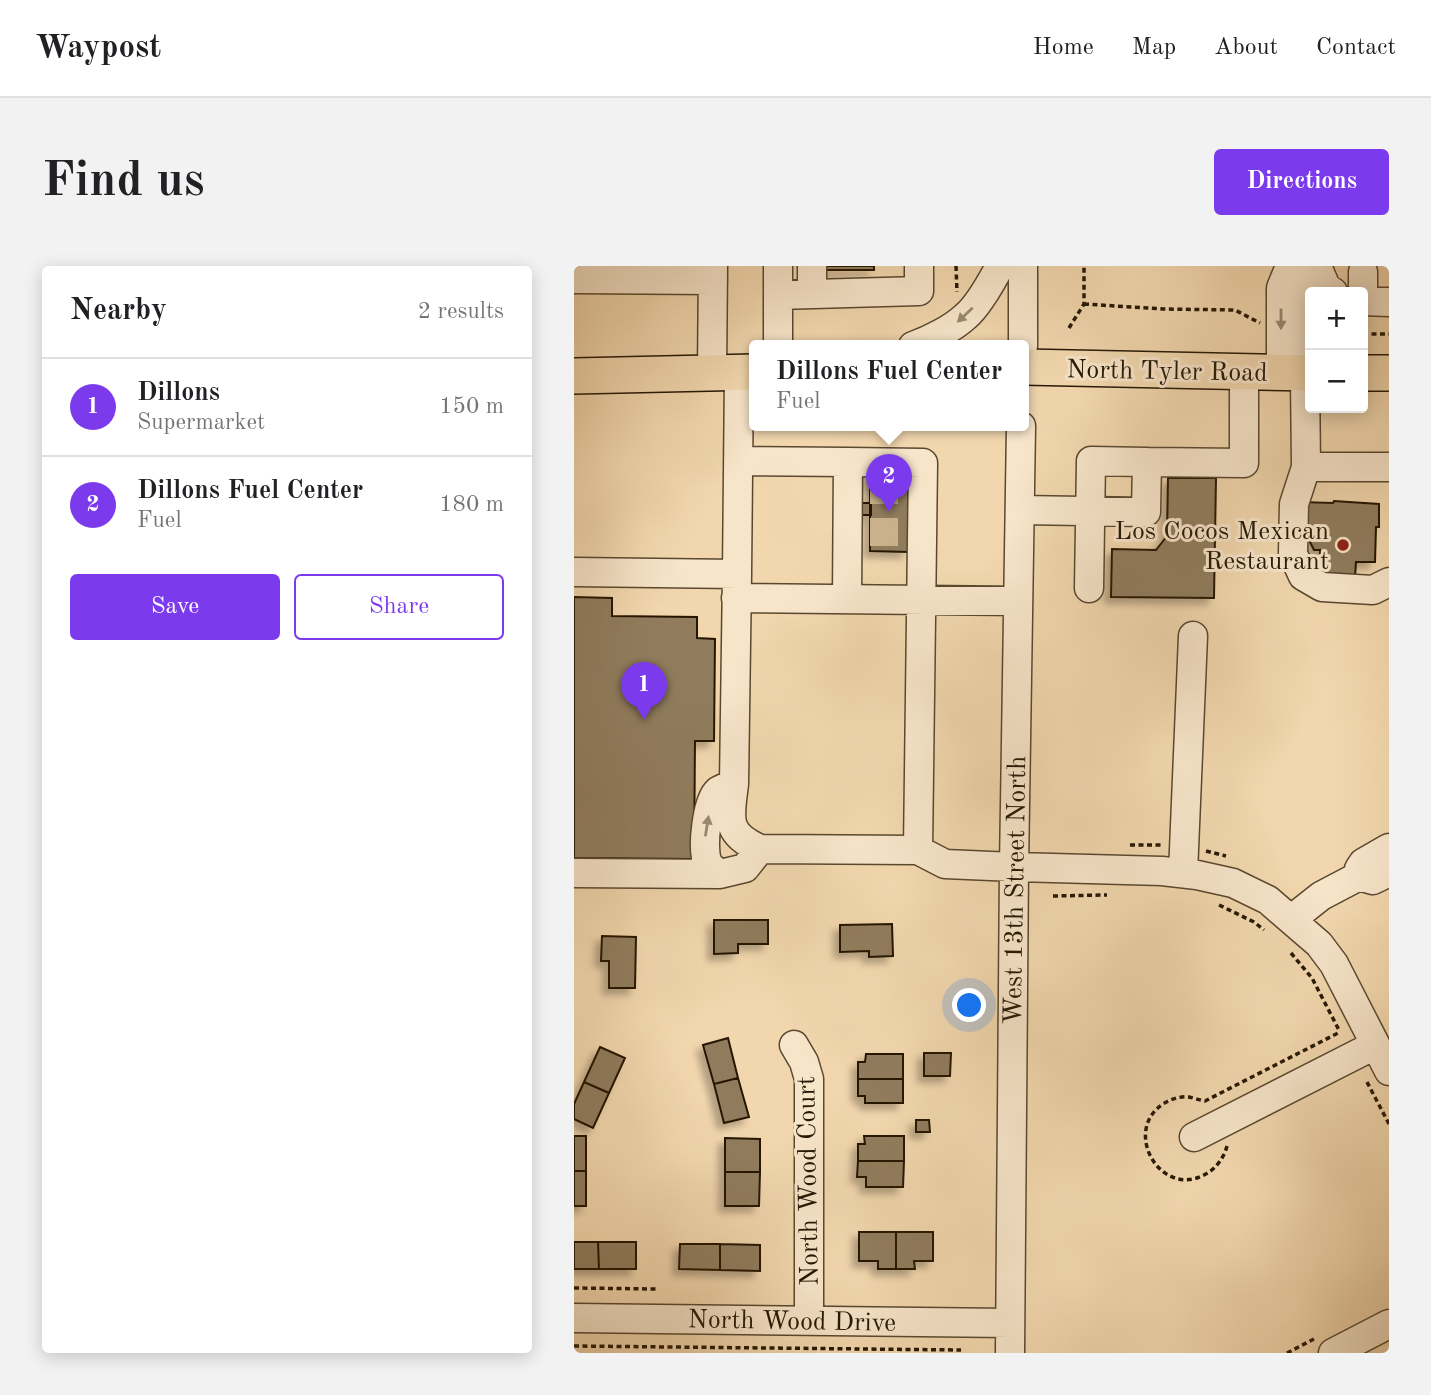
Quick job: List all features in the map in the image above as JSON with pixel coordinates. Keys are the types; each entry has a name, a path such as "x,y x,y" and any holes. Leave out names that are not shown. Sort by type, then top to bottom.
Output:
{"main road":[{"name":"North Tyler Road","path":"1029,367 1299,373"},
{"path":"574,376 735,373"},
{"path":"1368,373 1389,373"}],"street":[{"path":"778,266 778,340"},
{"path":"812,266 812,294"},
{"path":"778,295 919,291 919,266"},
{"path":"929,340 967,316 1000,266"},
{"path":"1023,266 1023,340"},
{"path":"1291,266 1281,288 1281,323 1299,373"},
{"path":"1291,266 1304,290 1299,373 1306,467 1294,504 1293,554 1303,576 1322,587 1373,590 1389,582"},
{"path":"1317,266 1326,287"},
{"path":"1363,272 1363,287"},
{"path":"574,279 713,273 735,373 738,461 734,784 730,815 733,831 745,842 760,849 918,850 945,864 1183,873 1233,883 1268,900 1282,928 1319,944 1334,964 1364,1050 1389,1071"},
{"path":"1368,301 1389,302"},
{"path":"1089,588 1091,461 1244,463 1244,373"},
{"name":"West 13th Street North","path":"1010,1353 1021,431"},
{"path":"738,461 856,481 923,463 915,490 915,532 921,600 918,850"},
{"path":"1020,510 1146,512 1147,462"},
{"path":"1306,467 1389,467"},
{"path":"847,599 859,532 856,481"},
{"path":"574,572 737,586 847,599 1018,601"},
{"path":"1183,873 1194,636"},
{"path":"720,874 708,865 704,850 706,827 713,799 718,791 734,784"},
{"path":"1359,876 1363,863 1389,848"},
{"path":"574,873 720,874 745,869 760,849"},
{"path":"1282,928 1321,896 1359,876 1373,880 1389,872"},
{"name":"North Wood Court","path":"794,1045 804,1062 808,1079 809,1320"},
{"path":"1194,1137 1364,1050"},
{"name":"North Wood Drive","path":"574,1318 1010,1323"},
{"path":"1333,1353 1389,1324"}],"path":[{"path":"957,266 957,292"},
{"path":"1069,328 1084,304 1084,266"},
{"path":"1084,304 1234,310 1259,323 1281,323"},
{"path":"1368,334 1389,334"},
{"path":"1053,896 1116,895"},
{"path":"1214,903 1254,922 1282,928"},
{"path":"1288,949 1364,1050 1389,1124"},
{"path":"574,1289 656,1289"},
{"path":"574,1346 961,1350"}],"building":[{"path":"826,266 874,266 874,270 826,270"},
{"path":"870,471 908,472 908,552 870,551"},
{"path":"1168,478 1216,478 1214,598 1111,597 1112,549 1156,550 1167,536"},
{"name":"Los Cocos Mexican Restaurant","path":"1301,502 1379,504 1375,562 1356,562 1355,578 1329,578 1324,571 1325,561 1320,561 1320,550 1314,550 1300,522"},
{"path":"860,503 871,503 871,515 860,515"},
{"path":"574,597 612,598 612,616 697,617 697,638 715,639 714,741 695,741 694,859 574,858"},
{"path":"714,920 768,920 768,944 738,944 738,953 714,954"},
{"path":"892,924 893,956 869,957 869,951 840,952 840,925"},
{"path":"602,936 636,937 635,988 609,988 609,961 601,961"},
{"path":"728,1038 738,1078 714,1084 703,1045"},
{"path":"600,1047 625,1058 609,1093 584,1082"},
{"path":"924,1053 951,1053 950,1076 924,1076"},
{"path":"866,1054 903,1054 903,1079 858,1079 858,1062 865,1062"},
{"path":"738,1078 749,1117 724,1123 714,1084"},
{"path":"858,1079 903,1079 903,1103 865,1103 865,1096 858,1096"},
{"path":"584,1082 609,1093 593,1128 574,1119 574,1104"},
{"path":"916,1120 929,1120 930,1132 916,1132"},
{"path":"574,1136 586,1136 586,1171 574,1171"},
{"path":"864,1136 904,1136 904,1161 858,1161 858,1144 865,1144"},
{"path":"725,1138 760,1139 760,1172 725,1172"},
{"path":"858,1161 904,1161 903,1187 866,1187 866,1177 857,1177"},
{"path":"574,1171 586,1171 586,1206 574,1206"},
{"path":"725,1172 760,1172 759,1206 725,1206"},
{"path":"859,1232 896,1232 896,1269 878,1269 878,1261 859,1261"},
{"path":"896,1232 933,1232 933,1261 914,1261 915,1269 896,1269"},
{"path":"574,1242 598,1242 599,1269 574,1269"},
{"path":"598,1242 636,1242 636,1269 599,1269"},
{"path":"680,1244 720,1244 720,1270 679,1269"},
{"path":"720,1244 760,1245 760,1271 720,1270"}],"tunnel":[{"path":"870,490 908,490"},
{"path":"870,532 908,532"}],"place":[{"name":"Dillons Fuel Center","path":"889,512"},
{"name":"Los Cocos Mexican Restaurant","path":"1343,545"},
{"name":"Dillons","path":"644,720"}]}
